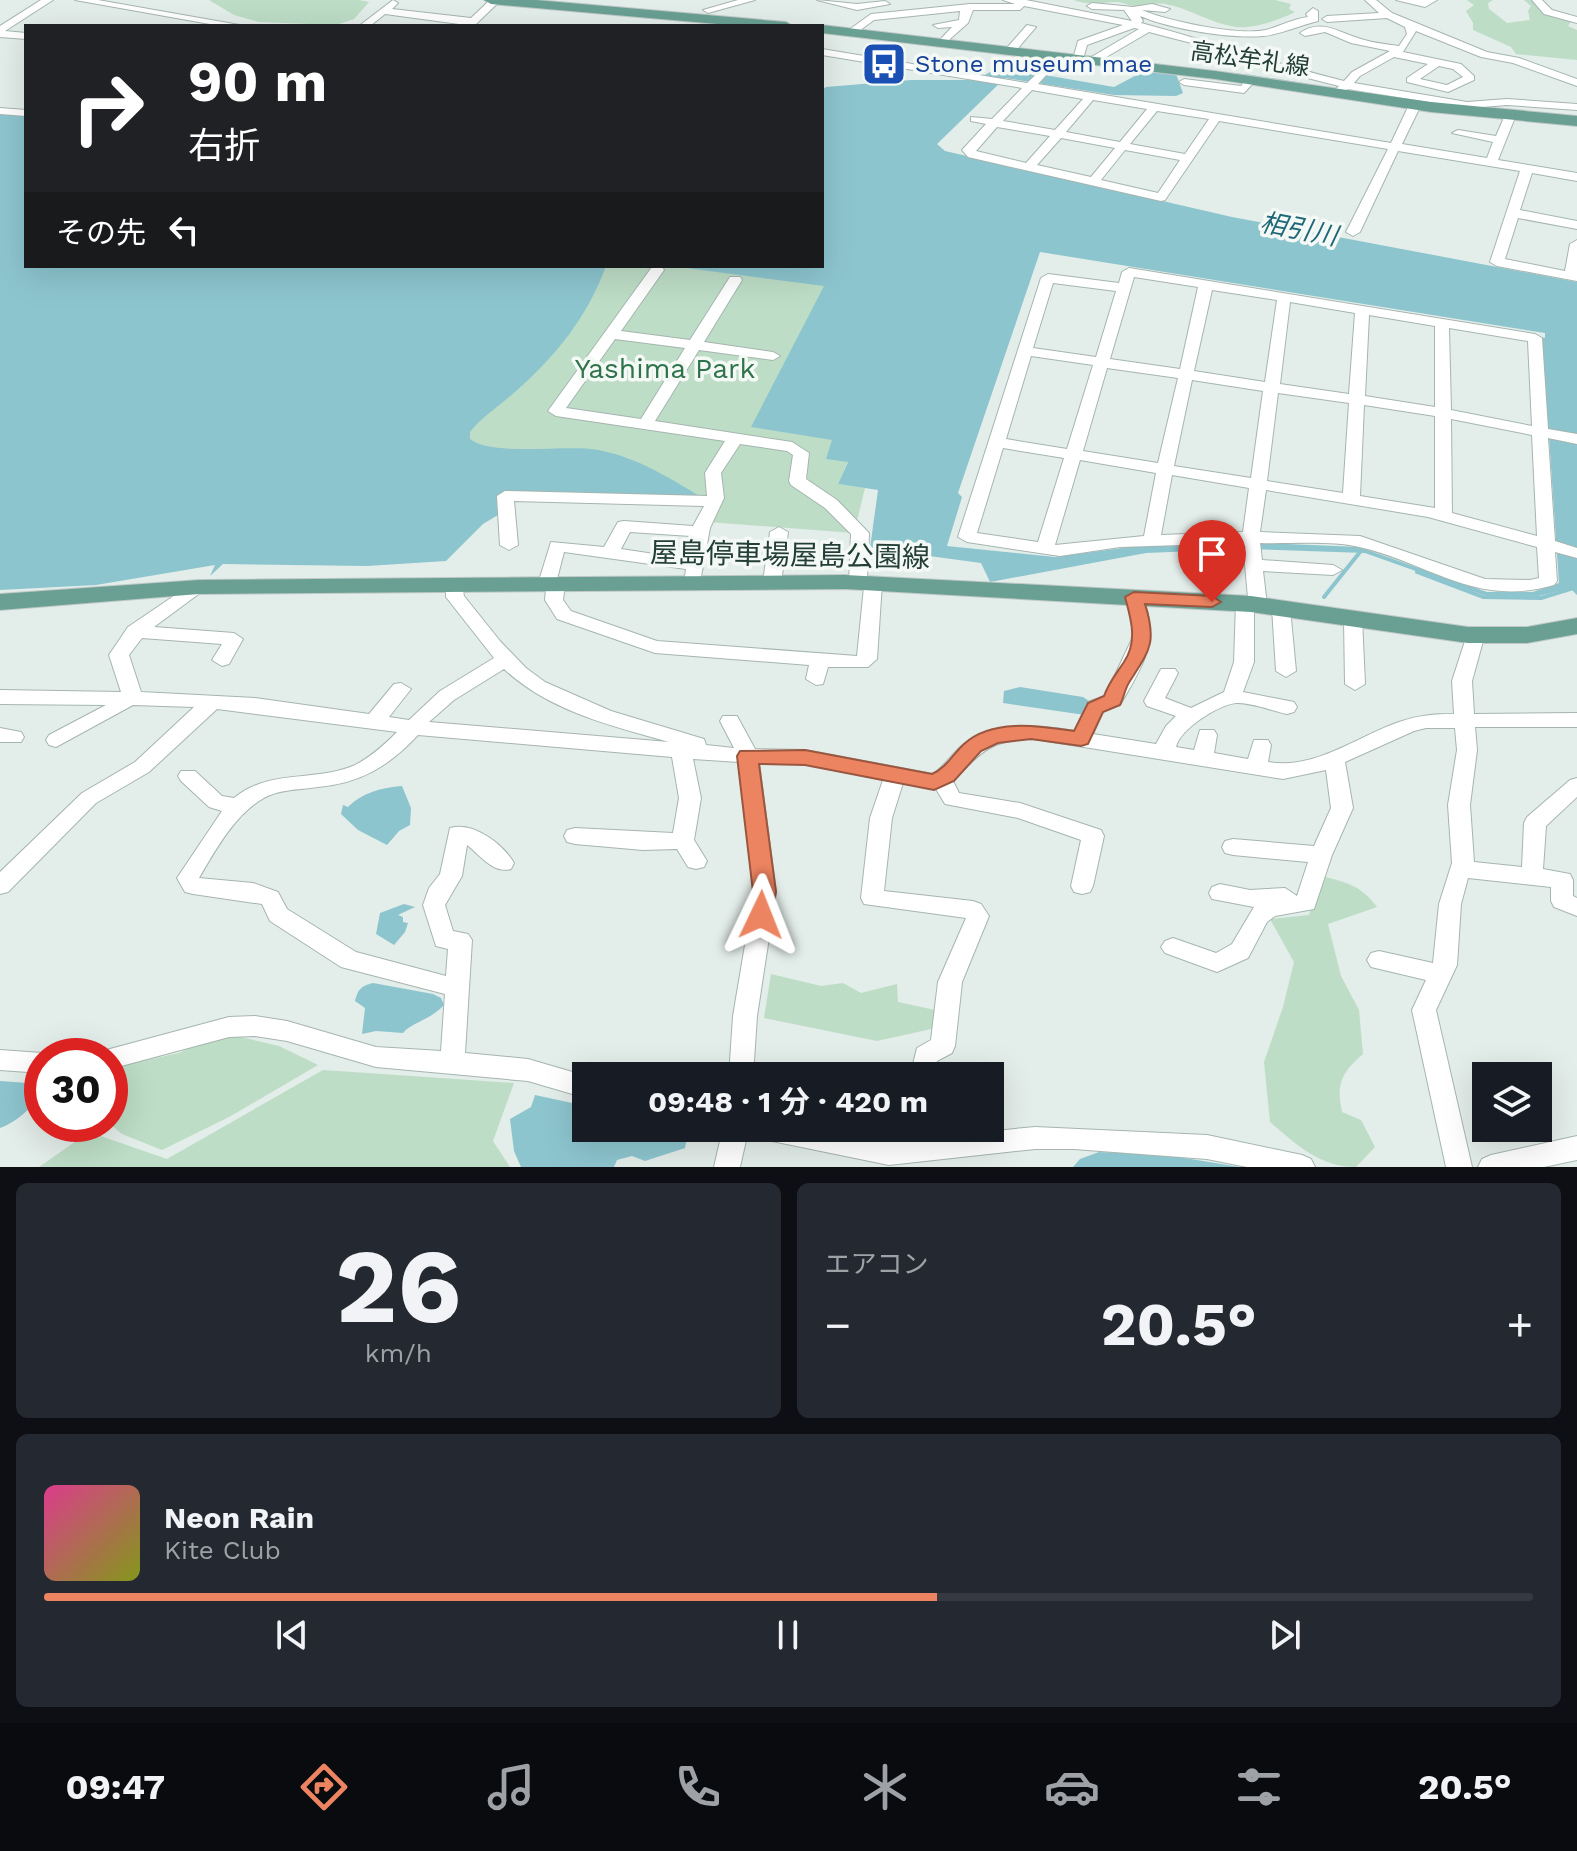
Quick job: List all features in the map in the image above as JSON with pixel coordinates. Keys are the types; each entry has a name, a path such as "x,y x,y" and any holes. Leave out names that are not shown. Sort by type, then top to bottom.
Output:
{"main road":[{"path":"494,0 704,10 727,24"},
{"name":"高松牟礼線","path":"824,29 1342,89 1415,105 1461,123 1510,115 1577,121"},
{"name":"屋島停車場屋島公園線","path":"0,602 199,587 551,584 694,574 772,582 865,583 1261,605 1471,635 1527,635 1577,626"}],"street":[{"path":"0,32 48,0"},
{"path":"80,0 221,24"},
{"path":"367,24 397,0"},
{"path":"384,11 471,23 494,0"},
{"path":"704,10 750,0"},
{"path":"822,0 857,7 902,2"},
{"path":"1008,0 1060,5 1203,43 1342,89 1454,104 1507,102 1577,107"},
{"path":"1371,1 1395,3 1400,0 1425,4 1432,0"},
{"path":"1537,0 1548,12 1577,20"},
{"path":"1371,1 1388,15 1485,55 1515,60 1577,83"},
{"path":"942,43 962,23 972,4"},
{"path":"851,32 871,17 972,4 1134,9 1149,5 1165,9"},
{"path":"1134,9 1131,12 1138,21 1131,25 1083,42 1066,44 1050,56 1035,81 968,150 972,154 1161,197 1217,116"},
{"path":"1134,9 1157,20 1242,34 1266,33 1294,22 1314,19 1313,11"},
{"path":"142,24 159,13"},
{"path":"1327,19 1388,15"},
{"path":"938,25 962,23"},
{"path":"1342,89 1356,74 1398,52 1412,34 1410,25"},
{"path":"1009,52 1031,27"},
{"path":"1305,33 1319,28 1334,30 1349,39 1437,62"},
{"path":"1083,42 1085,60 1147,29"},
{"path":"0,32 24,36"},
{"path":"1203,43 1235,43 1242,34"},
{"path":"824,53 1004,81 1035,81 1092,95 1577,177"},
{"path":"1184,82 1244,90 1251,80"},
{"path":"1029,167 1092,95"},
{"path":"6,112 24,103"},
{"path":"1353,232 1415,105"},
{"path":"1094,181 1155,106"},
{"path":"1491,163 1510,115"},
{"path":"975,119 1188,158"},
{"path":"1461,123 1500,140"},
{"path":"1527,169 1497,262 1574,276 1577,244"},
{"path":"1513,213 1577,225"},
{"path":"657,270 556,411 645,425 735,438 792,447 801,453 802,460 796,476 800,485 831,504 860,533 867,659 861,663 655,647 564,615 554,600 551,584 557,546 610,553 694,574 701,532 714,501 713,473 735,438"},
{"path":"1045,548 1129,272 1535,338 1551,546 1548,581 1531,586 1483,585 1360,541 1252,549 1154,540 1112,542 1060,551 967,537 1048,278 1124,288"},
{"path":"645,425 735,280"},
{"path":"1154,540 1151,532 1206,284"},
{"path":"1284,297 1252,549 1261,605 1286,671"},
{"path":"1351,499 1362,310"},
{"path":"1442,323 1444,515"},
{"path":"611,334 773,356"},
{"path":"1025,351 1444,413 1577,439"},
{"path":"996,442 1444,515 1577,553"},
{"path":"509,545 505,496 714,501"},
{"path":"610,553 628,519 701,532"},
{"path":"772,582 779,532"},
{"path":"1252,549 1308,573 1333,570"},
{"path":"455,585 455,597 506,659 537,685 573,704 722,752"},
{"path":"131,698 119,655 135,631 199,587"},
{"path":"1081,739 1095,707 1113,700 1119,682 1136,661 1143,628 1134,597"},
{"path":"1232,696 1261,605"},
{"path":"1353,619 1355,684"},
{"path":"135,631 195,644 237,634 222,660"},
{"path":"1463,867 1459,805 1466,767 1462,681 1474,641 1471,635"},
{"path":"457,988 349,960 278,915 270,898 253,892 193,886 188,878 208,845 251,795 263,790 323,781 371,766 440,701 506,659"},
{"path":"816,679 820,659"},
{"path":"1168,673 1154,701 1189,714"},
{"path":"374,721 401,689"},
{"path":"1164,753 1174,727 1189,714 1209,709 1232,696 1287,707"},
{"path":"0,697 212,702 415,727 748,756 805,757 926,782 942,780 965,753 994,737 1031,732 1257,769 1294,771 1334,758 1416,723 1577,720"},
{"path":"56,740 73,727 115,711 131,698"},
{"path":"0,886 89,798 142,767 212,702"},
{"path":"730,721 748,756 765,892 745,1016 742,1062"},
{"path":"1202,760 1207,735"},
{"path":"1257,769 1261,745"},
{"path":"681,750 690,798 683,840 696,861"},
{"path":"1173,947 1217,963 1240,951 1259,916 1269,908 1306,903 1321,855 1342,808 1334,758"},
{"path":"188,776 216,802 240,807"},
{"path":"895,776 881,818 872,898 973,910 978,916 950,982 943,1046 926,1055 925,1062"},
{"path":"942,780 952,799 1020,811 1093,836 1082,886"},
{"path":"1532,876 1535,823 1577,785"},
{"path":"452,1064 460,940 444,940 434,905 437,894 451,876 458,834 471,836 503,863"},
{"path":"575,836 662,843 683,840"},
{"path":"1233,847 1321,855"},
{"path":"1459,1167 1424,1010 1445,965 1450,904 1459,869 1463,867 1562,880 1562,901 1577,907"},
{"path":"1220,893 1250,899 1308,897"},
{"path":"1379,960 1439,974"},
{"path":"128,1054 229,1027 255,1026 287,1031 376,1057 528,1070 572,1083"},
{"path":"0,1060 24,1062"},
{"path":"830,1142 889,1153 962,1157 1035,1138 1149,1141 1232,1152 1302,1167"},
{"path":"727,1167 733,1142"},
{"path":"1491,1167 1577,1148"}],"green space":[{"path":"209,0 369,2 354,19 339,24 259,22 234,15"},
{"path":"1074,0 1275,0 1291,4 1289,9 1295,12 1251,27 1236,27 1165,4 1135,6 1119,2"},
{"path":"1467,0 1493,0 1488,3 1489,9 1507,23 1530,20 1528,11 1531,6 1524,0 1533,0 1572,20 1568,26 1577,30 1577,60 1516,54 1511,47 1473,30 1473,23 1466,11 1474,5"},
{"name":"Yashima Park","path":"593,268 688,268 826,285 832,440 848,461 838,484 865,488 854,533 708,522 711,500 481,456 461,427"},
{"path":"1321,876 1353,886 1377,907 1328,924 1341,976 1359,1010 1363,1054 1342,1080 1342,1112 1361,1120 1375,1147 1356,1167 1319,1159 1270,1122 1264,1062 1294,962 1270,919 1309,915"},
{"path":"771,974 821,986 843,983 861,993 897,984 898,1002 935,1010 936,1028 877,1041 764,1018"},
{"path":"232,1035 279,1046 318,1065 229,1117 162,1150 128,1136 128,1064 179,1053 216,1036"},
{"path":"323,1070 514,1083 493,1141 510,1167 39,1167 75,1142 118,1142 167,1159"}],"water":[{"path":"999,67 1114,87 1148,69 1179,67 1252,75 1447,106 1577,116 1577,120 1446,108 1264,79 1188,71 1176,74 1183,93 1176,96 1114,95 1005,78 937,144 945,151 1232,217 1577,282 1577,595 1570,588 1535,597 1486,596 1365,553 1247,549 1146,553 990,582 981,563 870,548 878,490 838,484 848,462 826,459 832,440 751,427 824,286 686,268 824,268 824,88 911,80 976,80","holes":["1040,252 1545,333 1545,338 1540,337 1559,583 1533,592 1487,592 1359,547 1244,542 1145,545 1055,557 947,546 962,497 958,493"]},
{"path":"0,112 24,114 24,268 605,268 590,302 569,334 531,378 475,426 470,432 470,439 512,449 585,449 613,453 652,469 701,497 504,493 498,515 483,524 446,561 367,566 223,564 210,576 215,565 96,585 0,590"},
{"path":"1020,687 1083,697 1092,703 1085,715 1003,703 1004,691"},
{"path":"402,786 411,808 410,825 399,831 387,845 358,830 341,814 343,805 348,807 366,794"},
{"path":"404,904 415,907 398,915 408,923 394,945 376,934 380,913"},
{"path":"373,983 433,994 441,998 444,1005 403,1033 376,1031 362,1034 365,1008 355,1001 361,989"},
{"path":"0,1081 24,1083 24,1113 0,1128"},
{"path":"535,1095 572,1103 572,1142 686,1142 685,1148 645,1161 632,1156 617,1160 614,1167 521,1167 514,1151 510,1119 531,1107"},
{"path":"1099,1152 1166,1155 1240,1167 1073,1167 1080,1159"}],"waterway":[{"path":"1324,597 1360,552"},
{"path":"1417,572 1483,597 1541,598 1577,587"}],"place":[{"name":"Stone museum mae","path":"884,64"}],"route":[{"path":"761,915 765,892 748,756 805,757 934,782 947,776 973,746 994,737 1031,732 1081,739 1095,707 1113,700 1119,682 1136,661 1143,628 1134,597 1212,602"}],"water label":[{"name":"相引川","path":"1299,229"}]}
